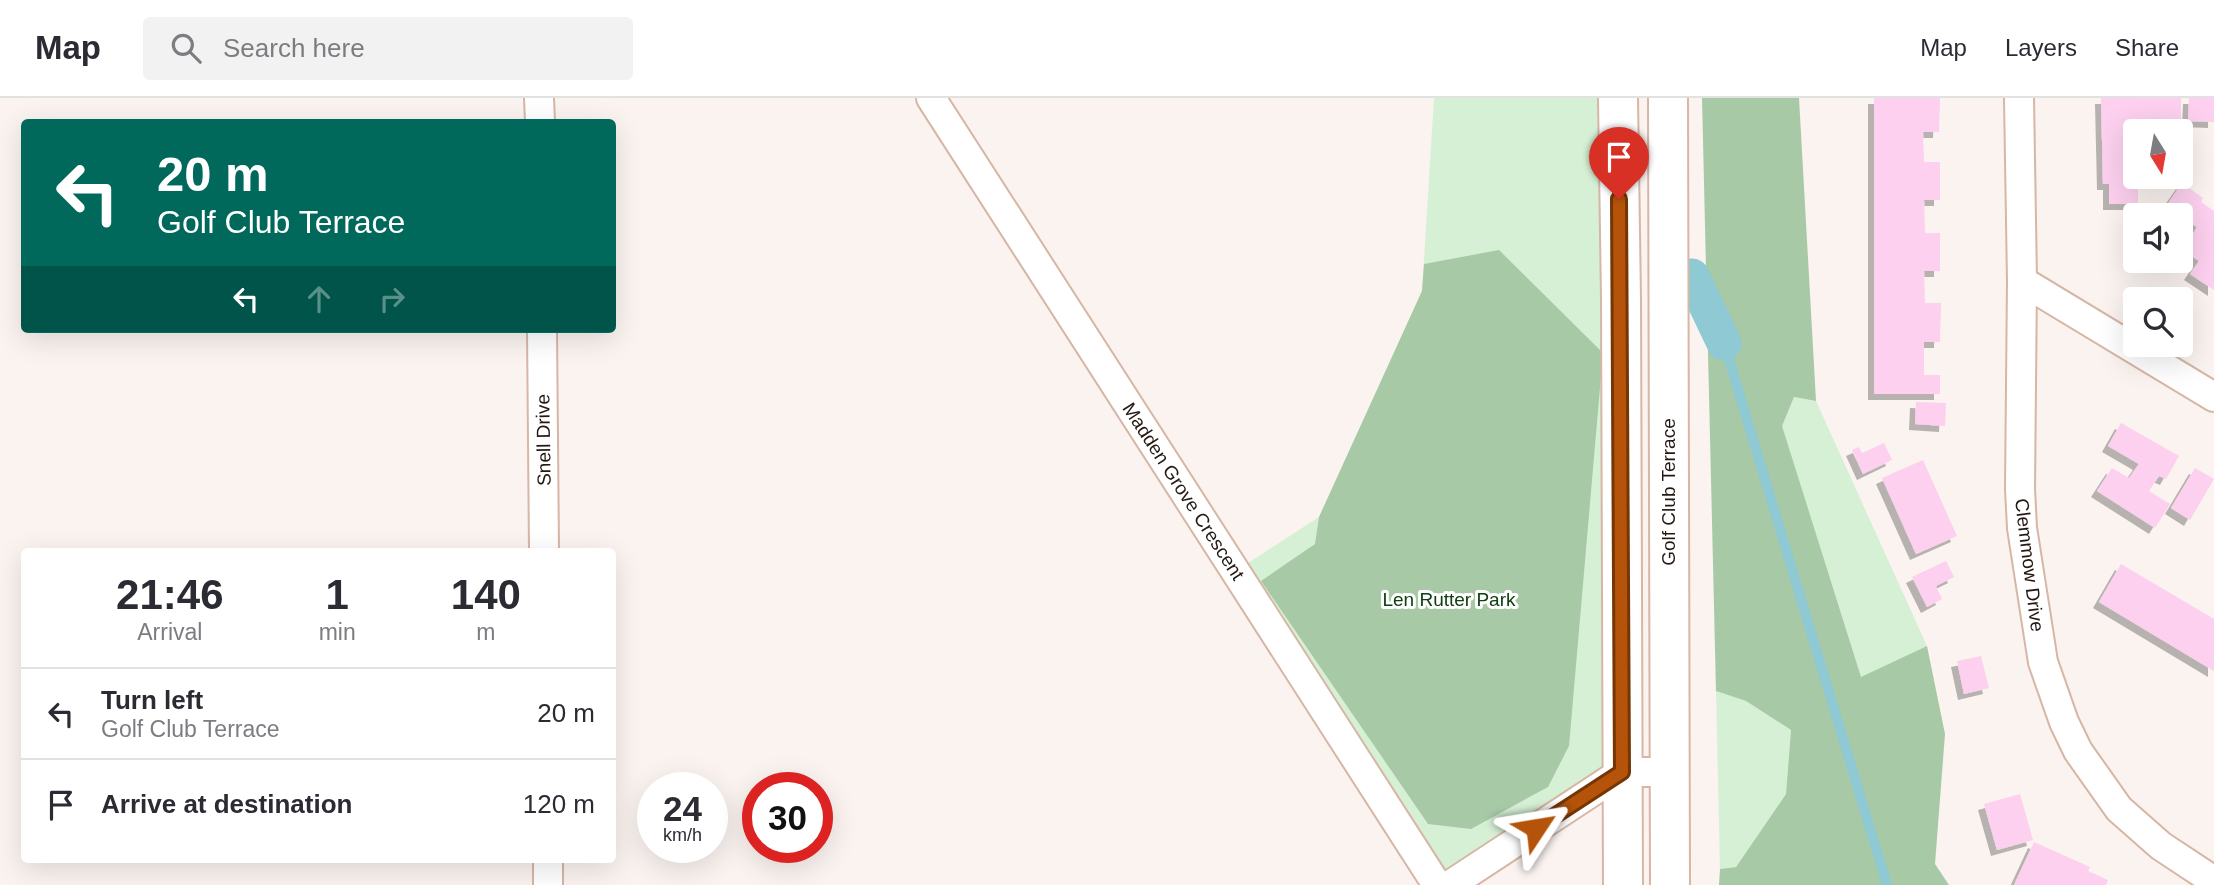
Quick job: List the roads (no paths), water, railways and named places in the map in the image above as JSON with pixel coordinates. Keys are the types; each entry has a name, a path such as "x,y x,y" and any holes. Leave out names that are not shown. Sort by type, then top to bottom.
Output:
{"street":[{"path":"540,98 540,119"},
{"name":"Madden Grove Crescent","path":"931,98 1437,885"},
{"path":"1618,98 1623,885"},
{"name":"Golf Club Terrace","path":"1668,98 1670,885"},
{"name":"Clemmow Drive","path":"2019,98 2022,281 2020,489 2022,528 2043,662 2053,695 2078,751 2119,809 2161,846 2214,881"},
{"path":"2022,281 2214,397"},
{"name":"Snell Drive","path":"542,333 544,548"},
{"path":"1450,885 1622,772 1670,772"},
{"path":"548,863 548,885"}],"waterway":[{"path":"1692,276 1724,343"},
{"path":"1724,343 1887,885"}],"park label":[{"name":"Len Rutter Park","path":"1449,599"}]}
